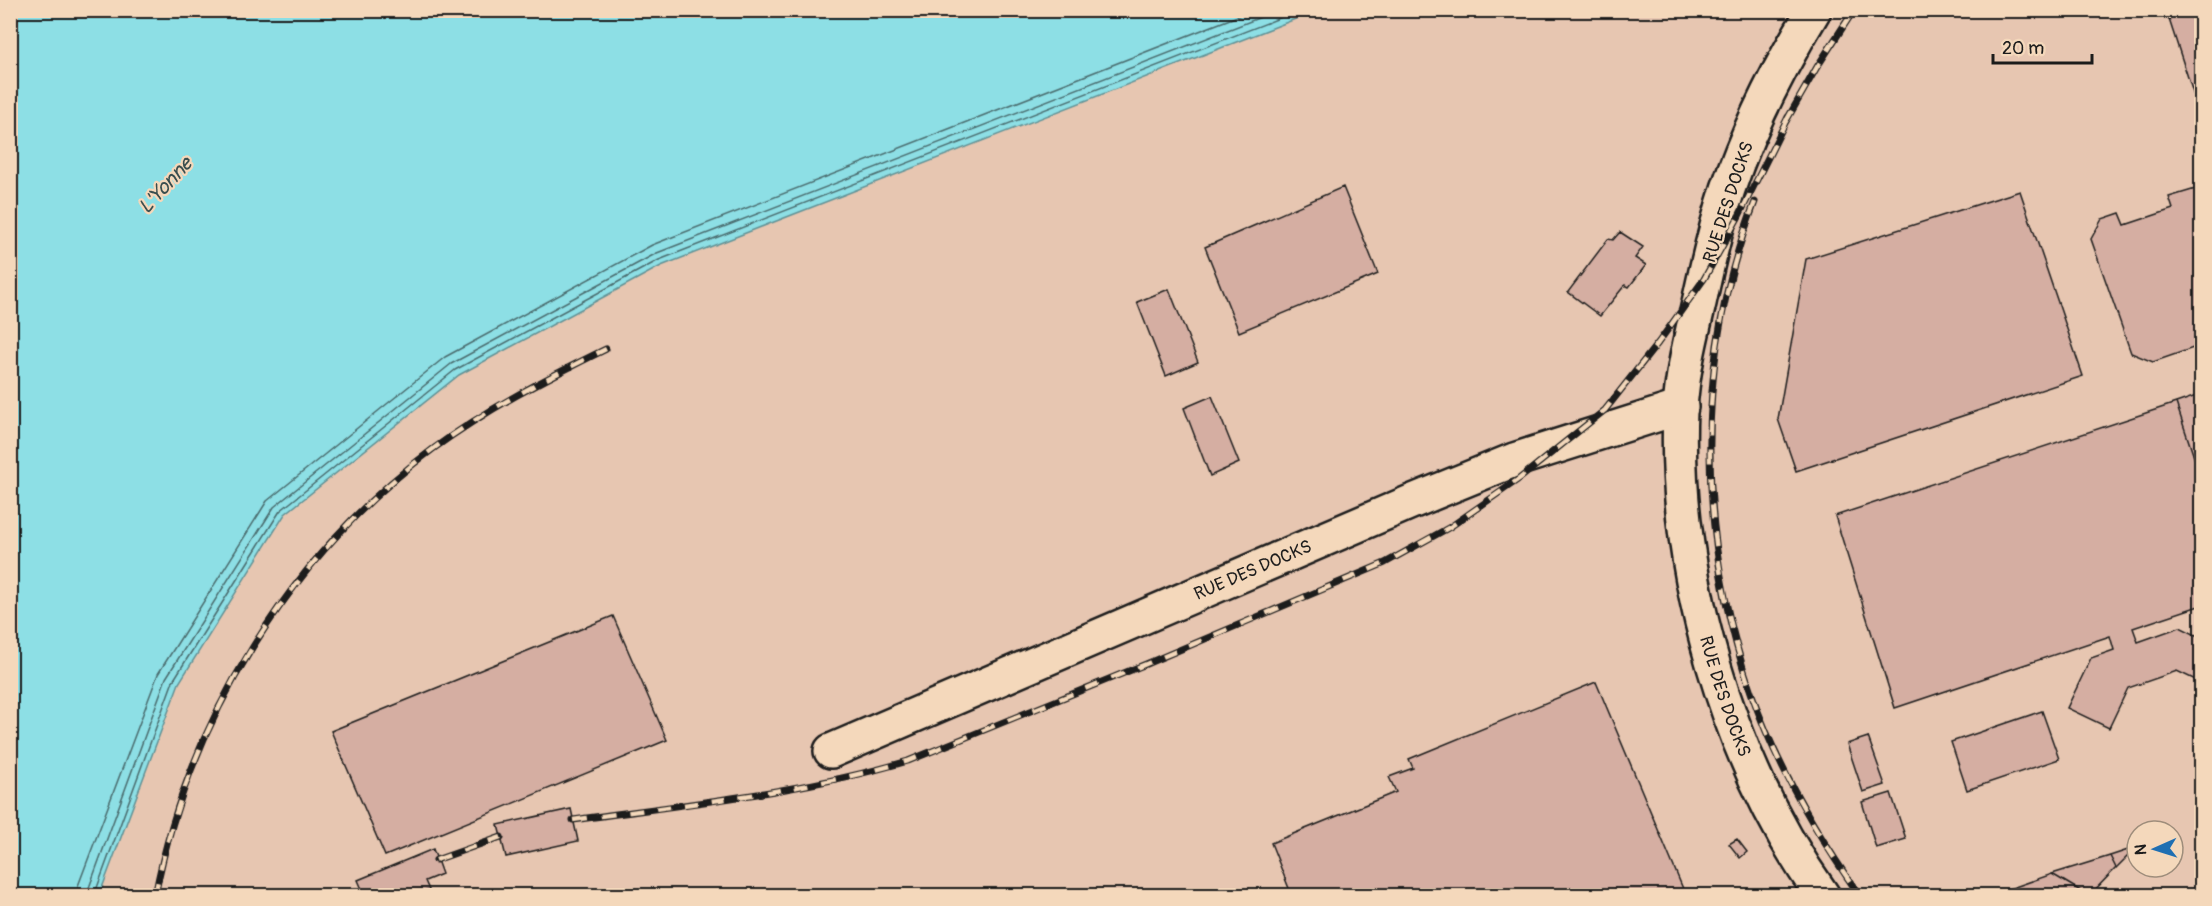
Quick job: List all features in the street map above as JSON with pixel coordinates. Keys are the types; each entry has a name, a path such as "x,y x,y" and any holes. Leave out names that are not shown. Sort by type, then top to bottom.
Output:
{"street":[{"name":"RUE DES DOCKS","path":"1814,10 1787,55 1749,136 1728,189 1692,334 1680,407 1680,458 1683,508 1701,613 1730,719 1752,771 1790,848 1823,896"},
{"name":"RUE DES DOCKS","path":"831,751 1431,493 1515,460 1680,407"}],"shaded area":[{"path":"1316,11 2201,11 2201,895 99,896 179,683 285,514 459,375 661,266"}],"water":[{"name":"L'Yonne","path":"10,11 1316,11 661,266 459,375 285,514 179,683 99,896 11,895"}],"building":[{"path":"2166,10 2202,10 2202,97 2195,99"},
{"path":"1343,187 1378,274 1239,332 1205,247"},
{"path":"2202,187 2202,345 2153,362 2131,353 2091,239 2102,219 2120,213 2125,225 2173,209 2169,197"},
{"path":"2020,191 2083,376 1796,471 1778,419 1806,259"},
{"path":"1620,232 1643,247 1635,258 1646,265 1629,287 1625,285 1600,316 1568,292 1608,239 1613,240"},
{"path":"1169,289 1198,362 1166,376 1137,302"},
{"path":"2202,394 2202,481 2176,403"},
{"path":"1212,396 1239,463 1210,476 1184,408"},
{"path":"2176,403 2202,481 2202,605 2133,628 2138,642 2180,627 2202,638 2202,683 2177,671 2128,688 2109,728 2067,708 2091,658 2114,650 2110,636 1895,708 1835,516"},
{"path":"613,616 667,740 385,856 331,731"},
{"path":"1596,682 1686,896 1292,896 1271,843 1396,792 1389,777 1413,768 1409,759"},
{"path":"2042,711 2059,759 1967,790 1951,742"},
{"path":"1868,737 1885,785 1863,792 1847,744"},
{"path":"1891,793 1906,839 1876,848 1862,802"},
{"path":"571,809 578,841 506,857 498,825"},
{"path":"1737,839 1747,852 1740,858 1729,844"},
{"path":"433,849 442,874 425,881 429,890 416,896 406,896 404,890 391,896 365,896 358,880"},
{"path":"2125,851 2125,859 2116,868 2110,856"},
{"path":"2110,856 2116,868 2089,896 2052,874"},
{"path":"2052,874 2089,896 1989,896"},
{"path":"777,890 784,891 794,896 764,896"}],"railway":[{"path":"1785,123 1817,67 1854,10"},
{"path":"573,820 784,790 908,761 1385,563 1450,527 1519,479 1605,410 1658,343 1704,279 1739,216 1788,117"},
{"path":"1755,202 1735,261 1721,322 1713,384 1710,446 1712,509 1720,571 1733,632 1751,692 1772,746 1812,823 1860,896"},
{"path":"155,896 171,831 192,768 220,706 253,647 291,591 334,539 381,492 433,449 517,395 606,349"},
{"path":"436,860 501,837"},
{"path":"360,896 364,893"}]}
